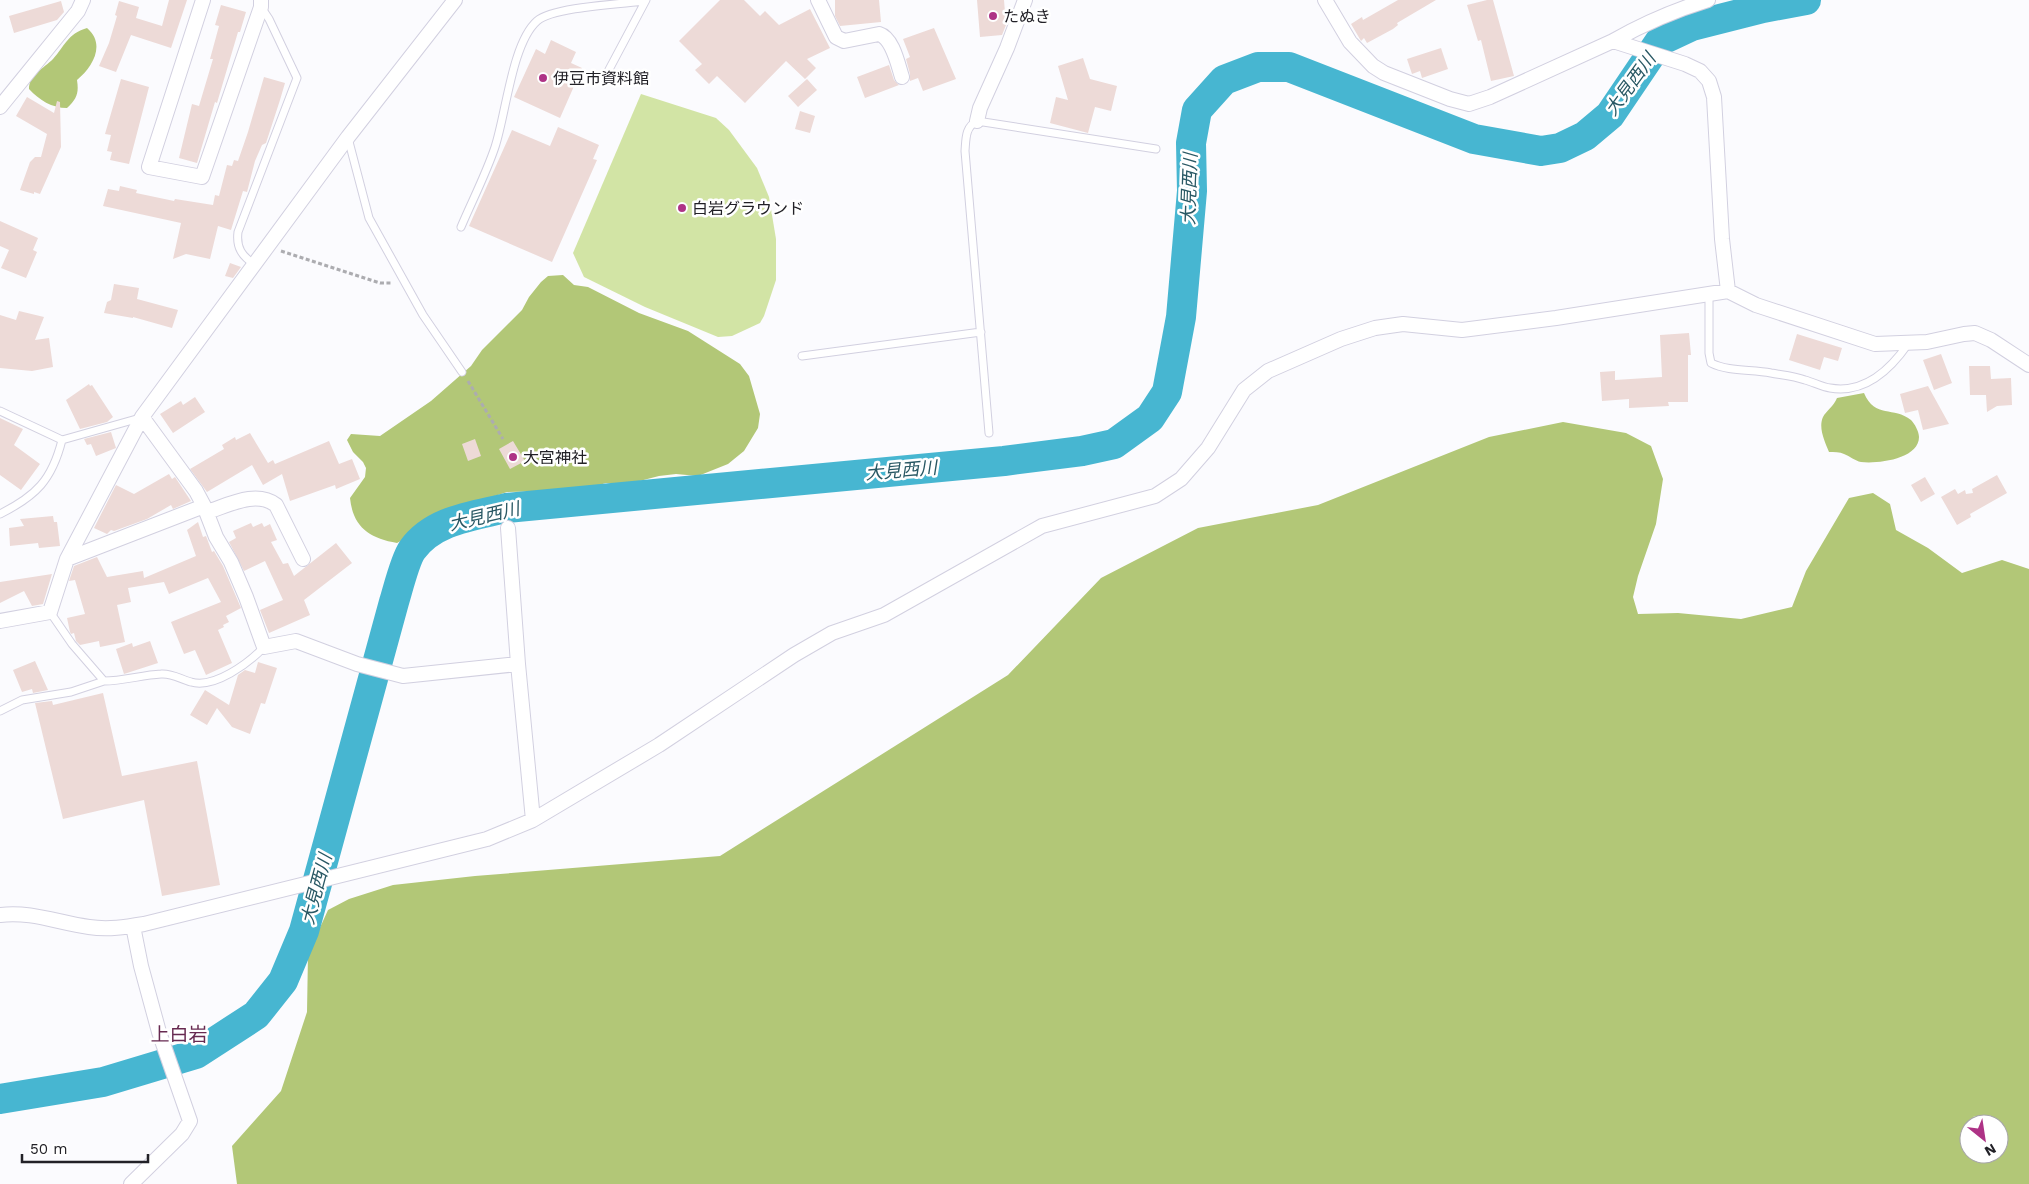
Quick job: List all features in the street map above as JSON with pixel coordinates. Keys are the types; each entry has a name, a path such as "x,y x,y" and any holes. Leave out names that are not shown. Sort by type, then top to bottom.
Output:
{"street":[{"path":"0,107 78,11 83,0"},
{"path":"203,0 149,167 202,177 261,2"},
{"path":"0,621 50,612 67,559 142,417 348,138 455,0"},
{"path":"818,0 833,32 840,40 883,35 889,42 902,77"},
{"path":"977,121 980,108 1007,48 1025,0"},
{"path":"1325,0 1350,42 1373,66 1384,74 1427,92 1469,104 1618,43 1635,29 1687,6 1708,0"},
{"path":"1618,43 1685,64 1700,71 1709,81 1714,97 1722,239 1728,291"},
{"path":"0,915 27,914 89,927 117,929 487,839 533,820 659,745 794,654 832,634 884,615 1042,526 1155,496 1181,479 1208,448 1244,390 1268,371 1340,339 1375,328 1404,324 1462,330 1556,318 1728,291 1756,305 1874,344 1908,344 1975,333 1991,340 2029,365"},
{"path":"142,417 196,491 216,537 242,588 264,647 296,641 357,664 404,676 518,664"},
{"path":"67,559 205,509 257,497 269,500 276,505 303,559"},
{"path":"508,528 518,664 533,820"},
{"path":"131,1184 182,1134 190,1121 163,1046 141,966 133,926"}],"lane":[{"path":"604,79 645,1"},
{"path":"460,227 494,149 503,119 516,58 528,33 537,21 548,15 563,11 645,1"},
{"path":"255,265 245,258 239,250 237,243 238,232 297,78 261,2"},
{"path":"989,433 965,151 966,133 972,124 977,121 1156,149"},
{"path":"348,138 369,218 423,315 462,372"},
{"path":"1708,293 1709,353 1711,363 1720,368 1770,372 1830,388 1856,388 1878,378 1895,363 1908,344"},
{"path":"802,356 981,332"},
{"path":"0,411 62,440 142,417"},
{"path":"0,514 28,499 43,484 52,472 62,440"},
{"path":"50,612 72,644 104,681"},
{"path":"0,712 22,700 71,692 104,681 162,674 172,675 193,683 208,681 229,675 247,663 264,647"}],"path":[{"path":"269,246 380,283 393,283 402,280"},
{"path":"471,386 503,439"}],"green space":[{"path":"87,28 93,34 96,41 95,55 88,69 77,80 78,89 75,99 67,108 56,107 46,103 29,89 31,80 53,59 71,37"},
{"name":"白岩グラウンド","path":"641,94 716,118 729,130 757,168 769,197 776,239 776,280 760,323 732,336 718,337 645,307 584,277 573,253"},
{"path":"563,275 574,285 588,287 639,313 688,331 740,364 749,376 760,414 758,428 744,451 728,464 698,476 676,474 659,476 624,485 606,483 567,494 546,491 507,492 441,514 397,543 378,538 364,530 355,517 350,498 365,477 366,468 353,452 347,440 351,434 380,436 431,401 471,366 482,350 522,310 529,297 541,282 548,276"},
{"path":"1864,393 1868,401 1879,409 1905,416 1911,420 1918,430 1919,437 1917,444 1912,450 1905,455 1877,462 1859,461 1841,453 1829,452 1821,426 1823,417 1837,398"},
{"path":"1563,422 1626,433 1651,446 1663,479 1656,524 1638,576 1633,597 1638,614 1678,613 1741,619 1792,607 1806,571 1849,498 1873,493 1890,504 1896,530 1928,548 1962,573 2002,560 2029,569 2029,1184 237,1184 232,1146 281,1091 307,1012 308,954 328,910 349,899 393,885 475,876 720,856 1008,675 1101,578 1198,528 1318,505 1489,437"}],"building":[{"path":"169,0 187,0 171,48 131,35 116,72 99,66 109,43 117,16 115,15 119,1 139,7 136,18 162,26"},
{"path":"720,0 744,0 760,16 765,11 779,25 810,9 830,48 807,59 816,68 805,79 786,61 745,103 717,76 709,84 695,70 702,64 679,41"},
{"path":"835,0 879,0 881,22 840,26 835,16"},
{"path":"977,0 1004,0 1006,25 1002,35 980,37"},
{"path":"1398,0 1436,0 1397,23 1398,25 1393,29 1367,43 1364,38 1361,41 1351,24 1362,17 1363,20"},
{"path":"1493,0 1514,76 1491,81 1481,40 1478,41 1467,5"},
{"path":"61,1 64,12 57,20 14,33 9,16"},
{"path":"221,5 246,12 240,32 238,32 217,103 215,102 197,163 179,158 192,104 199,106 213,59 210,59 219,26 215,25"},
{"path":"934,28 956,79 923,91 918,78 910,81 906,59 910,57 903,39"},
{"path":"551,40 576,52 571,63 582,68 560,118 514,97 536,49 545,54"},
{"path":"1441,48 1448,69 1422,78 1420,71 1412,74 1407,59"},
{"path":"1083,58 1090,79 1117,86 1111,111 1095,107 1088,133 1050,123 1056,97 1068,100 1058,66"},
{"path":"889,65 894,80 899,85 865,98 857,77"},
{"path":"264,77 285,83 280,100 266,143 262,145 255,161 247,192 243,191 231,230 218,226 210,259 186,254 173,259 181,223 103,206 108,189 119,191 120,186 137,190 136,193 174,201 175,199 213,205 215,195 219,196 227,165 232,166 234,160 238,161"},
{"path":"121,79 149,87 129,164 110,160 112,152 107,151 111,135 105,134"},
{"path":"807,79 817,90 798,107 788,96"},
{"path":"27,97 54,113 57,101 60,102 61,147 40,194 20,190 30,162 35,157 41,157 47,134 16,116"},
{"path":"800,111 815,116 810,133 795,129"},
{"path":"558,127 599,145 593,159 597,160 552,262 469,226 512,130 550,146"},
{"path":"0,221 38,238 33,250 37,252 26,278 1,268 9,250 0,246"},
{"path":"230,263 241,267 233,278 225,276"},
{"path":"114,284 139,288 137,299 178,310 172,328 133,317 104,313 107,302 111,300"},
{"path":"19,311 44,317 35,340 49,338 53,367 32,371 0,368 0,315 16,320"},
{"path":"1689,333 1691,355 1688,355 1688,402 1668,402 1669,406 1629,408 1629,399 1602,401 1600,372 1615,371 1615,380 1662,377 1660,335"},
{"path":"1797,334 1842,348 1838,361 1824,357 1820,370 1789,360"},
{"path":"1941,354 1952,383 1934,390 1923,360"},
{"path":"1969,366 1990,366 1991,379 2011,378 2012,405 1997,406 1987,412 1986,395 1970,395"},
{"path":"89,384 90,386 92,385 113,417 107,422 80,429 66,400"},
{"path":"1928,386 1949,424 1923,430 1918,410 1905,413 1900,394"},
{"path":"195,397 205,412 173,433 160,414 181,401 183,405"},
{"path":"0,418 23,429 14,445 40,464 21,490 0,475"},
{"path":"111,432 116,448 96,456 91,444 87,445 84,439"},
{"path":"250,433 268,463 273,460 275,464 329,441 339,464 352,459 360,479 336,489 335,485 290,501 282,474 263,485 252,465 207,492 190,469 224,449 222,445 235,437 236,440"},
{"path":"475,439 481,456 468,461 462,444"},
{"path":"513,441 525,461 510,469 499,449"},
{"path":"169,474 172,479 175,477 191,501 173,509 171,505 147,519 114,531 111,530 107,534 94,528 116,485 134,494"},
{"path":"1997,475 2007,493 1970,514 1971,517 1957,525 1941,497 1955,489 1958,494 1965,490 1966,494 1973,493 1972,489"},
{"path":"1925,477 1935,494 1921,502 1911,485"},
{"path":"53,516 54,522 57,522 60,546 39,548 38,543 10,546 9,528 24,526 20,519"},
{"path":"198,522 203,537 206,536 212,552 214,551 223,566 241,608 226,616 229,622 218,630 232,663 206,675 195,650 184,654 171,622 221,602 208,578 169,594 164,582 128,588 131,602 117,605 125,642 100,647 99,641 80,645 76,641 74,633 71,634 70,632 67,618 85,614 75,580 69,581 74,566 97,557 107,577 143,571 144,578 196,556 187,530"},
{"path":"251,523 253,527 262,523 264,527 270,524 277,540 271,542 283,564 288,563 294,576 336,543 352,563 304,600 310,615 269,633 260,610 283,600 265,561 244,571 229,542 236,538 233,531"},
{"path":"52,574 43,604 32,606 24,591 0,603 0,582"},
{"path":"150,641 158,663 124,674 116,649 132,643 133,647"},
{"path":"35,661 48,690 33,693 32,689 22,692 13,670"},
{"path":"258,662 277,668 265,704 261,703 250,734 232,727 217,708 207,725 190,715 205,690 229,705 238,675 245,670 255,673"},
{"path":"103,693 122,776 197,761 220,885 162,896 144,800 63,819 35,703 52,701 53,705"}],"waterway":[{"name":"大見西川","path":"0,1099 103,1082 196,1054 256,1015 283,981 304,931 404,567 412,550 431,532 454,521 506,508 1004,461 1082,451 1114,444 1150,418 1167,392 1181,317 1192,191 1191,143 1197,110 1224,80 1258,67 1289,67 1474,139 1541,151 1560,148 1585,136 1610,115 1660,41 1692,26 1763,8 1806,0"}],"place":[{"name":"たぬき","path":"993,16"},
{"name":"伊豆市資料館","path":"543,78"},
{"name":"白岩グラウンド","path":"682,208"},
{"name":"大宮神社","path":"513,457"}],"district":[{"name":"上白岩","path":"179,1034"}]}
